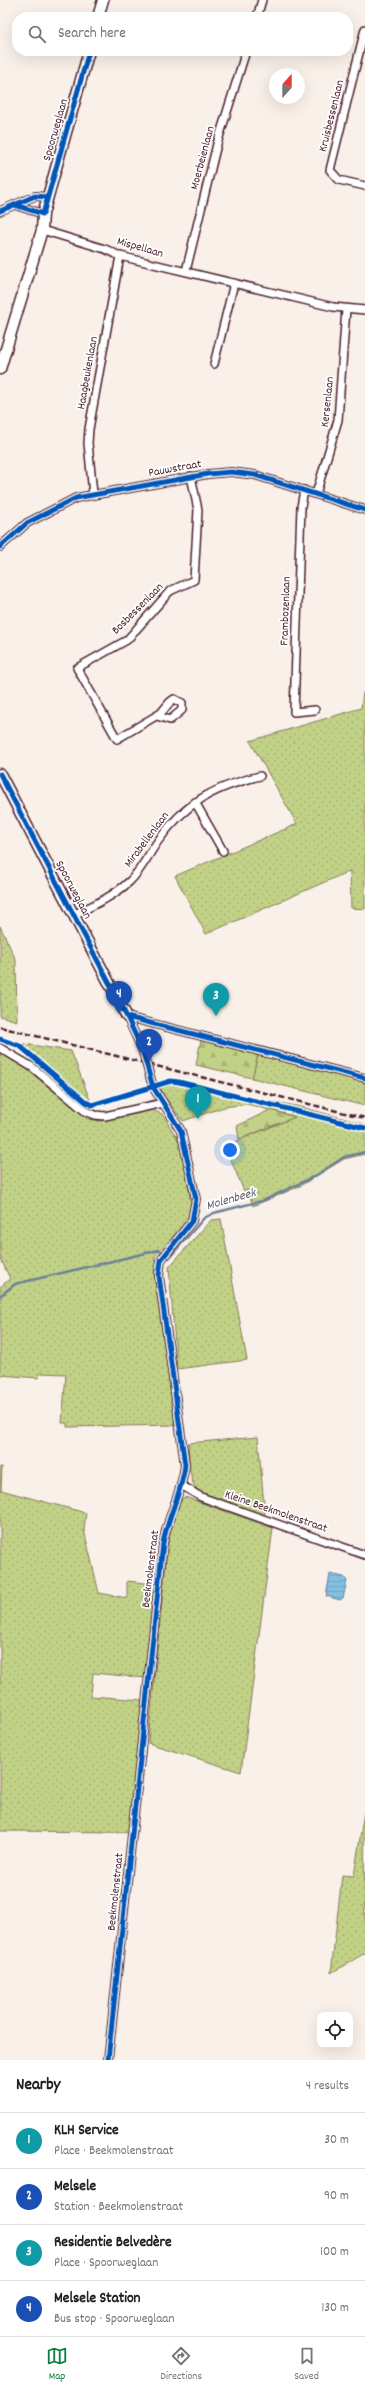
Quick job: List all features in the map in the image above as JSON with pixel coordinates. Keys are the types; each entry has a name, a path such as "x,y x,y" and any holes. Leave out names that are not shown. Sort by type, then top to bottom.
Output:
{"street":[{"path":"99,12 103,0"},
{"path":"258,12 262,0"},
{"name":"Kruisbessenlaan","path":"365,29 330,170 339,180 365,186"},
{"name":"Spoorweglaan","path":"0,369 42,230 43,214 88,56"},
{"name":"Moerbeienlaan","path":"186,271 217,144 244,56"},
{"path":"0,211 35,196 48,197"},
{"path":"15,205 43,214"},
{"name":"Mispellaan","path":"42,230 105,249 120,256 346,309 365,310"},
{"name":"Haagbeukenlaan","path":"94,494 88,443 89,429 120,256"},
{"path":"214,364 234,283"},
{"name":"Kersenlaan","path":"316,494 337,426 346,309"},
{"name":"Pauwstraat","path":"0,547 27,523 45,512 76,498 191,476 231,472 255,475 365,510"},
{"name":"Bosbessenlaan","path":"157,716 117,739 77,668 127,640 170,591 194,580 198,510 191,476"},
{"name":"Frambozenlaan","path":"304,490 301,507 294,712 315,710"},
{"name":"Spoorweglaan","path":"0,774 75,914 127,1016 145,1058"},
{"name":"Mirabellenlaan","path":"75,914 111,896 130,881 166,829 183,811 195,802 211,791 232,783 260,776"},
{"path":"195,802 223,851"},
{"path":"127,1016 241,1044 365,1078"},
{"path":"0,1048 32,1067 85,1111 95,1115 105,1116 163,1103"},
{"name":"Beekmolenstraat","path":"108,2060 163,1543 166,1524 181,1485 185,1465 159,1276 161,1260 192,1221 196,1199 181,1131 153,1087 145,1058"},
{"name":"Kleine Beekmolenstraat","path":"181,1485 201,1497 365,1555"}],"green space":[{"path":"363,693 365,693 365,909 351,908 350,871 206,934 175,876 297,824 250,741 361,708"},
{"path":"0,926 16,960 17,1021 0,1016"},
{"path":"201,1039 258,1055 252,1078 196,1065"},
{"path":"11,1042 71,1051 92,1105"},
{"path":"0,1053 9,1055 88,1119 101,1121 152,1110 162,1114 182,1146 191,1204 188,1218 155,1256 154,1272 176,1425 67,1427 67,1423 62,1423 66,1374 40,1373 39,1378 0,1375 0,1287 10,1279 0,1257"},
{"path":"258,1055 365,1082 365,1106 252,1078"},
{"path":"173,1084 297,1106 365,1124 365,1154 344,1159 300,1186 253,1206 248,1190 244,1191 225,1146 295,1117 247,1104 224,1107 183,1121 164,1096 160,1087"},
{"path":"270,1110 295,1117 239,1139 237,1126"},
{"path":"221,1219 247,1360 177,1369 169,1267 211,1220"},
{"path":"258,1437 265,1517 236,1509 204,1495 193,1483 189,1463 188,1443"},
{"path":"0,1467 2,1467 1,1490 86,1513 84,1530 99,1593 127,1598 127,1581 155,1584 146,1678 93,1673 91,1696 142,1700 129,1832 0,1831"},
{"path":"185,1497 273,1528 241,1772 148,1743 170,1529 177,1506"},
{"path":"364,1812 365,1953 331,1973 342,1875 354,1876"}],"water":[{"path":"330,1574 344,1577 347,1581 343,1598 340,1600 326,1596"}],"waterway":[{"name":"Molenbeek","path":"0,1296 15,1284 159,1250 169,1258 204,1218 214,1213 265,1200 315,1176 344,1157 365,1152"}],"railway":[{"path":"0,1027 365,1118"}],"cycle path":[{"path":"15,205 43,214 88,56"},
{"path":"0,211 35,196 47,197"},
{"path":"0,547 27,523 76,498 208,474 231,472 255,475 365,510"},
{"path":"0,774 127,1017 142,1049 153,1087 181,1131 196,1199 192,1221 161,1260 159,1276 185,1465 181,1485 163,1543 108,2060"},
{"path":"127,1017 365,1078"},
{"path":"0,1039 20,1046 86,1102 92,1105 171,1081 365,1128"}],"place":[{"name":"Melsele Station","path":"119,1014"},
{"name":"Residentie Belvedère","path":"216,1016"},
{"name":"Melsele","path":"149,1062"},
{"name":"KLH Service","path":"198,1119"}]}
